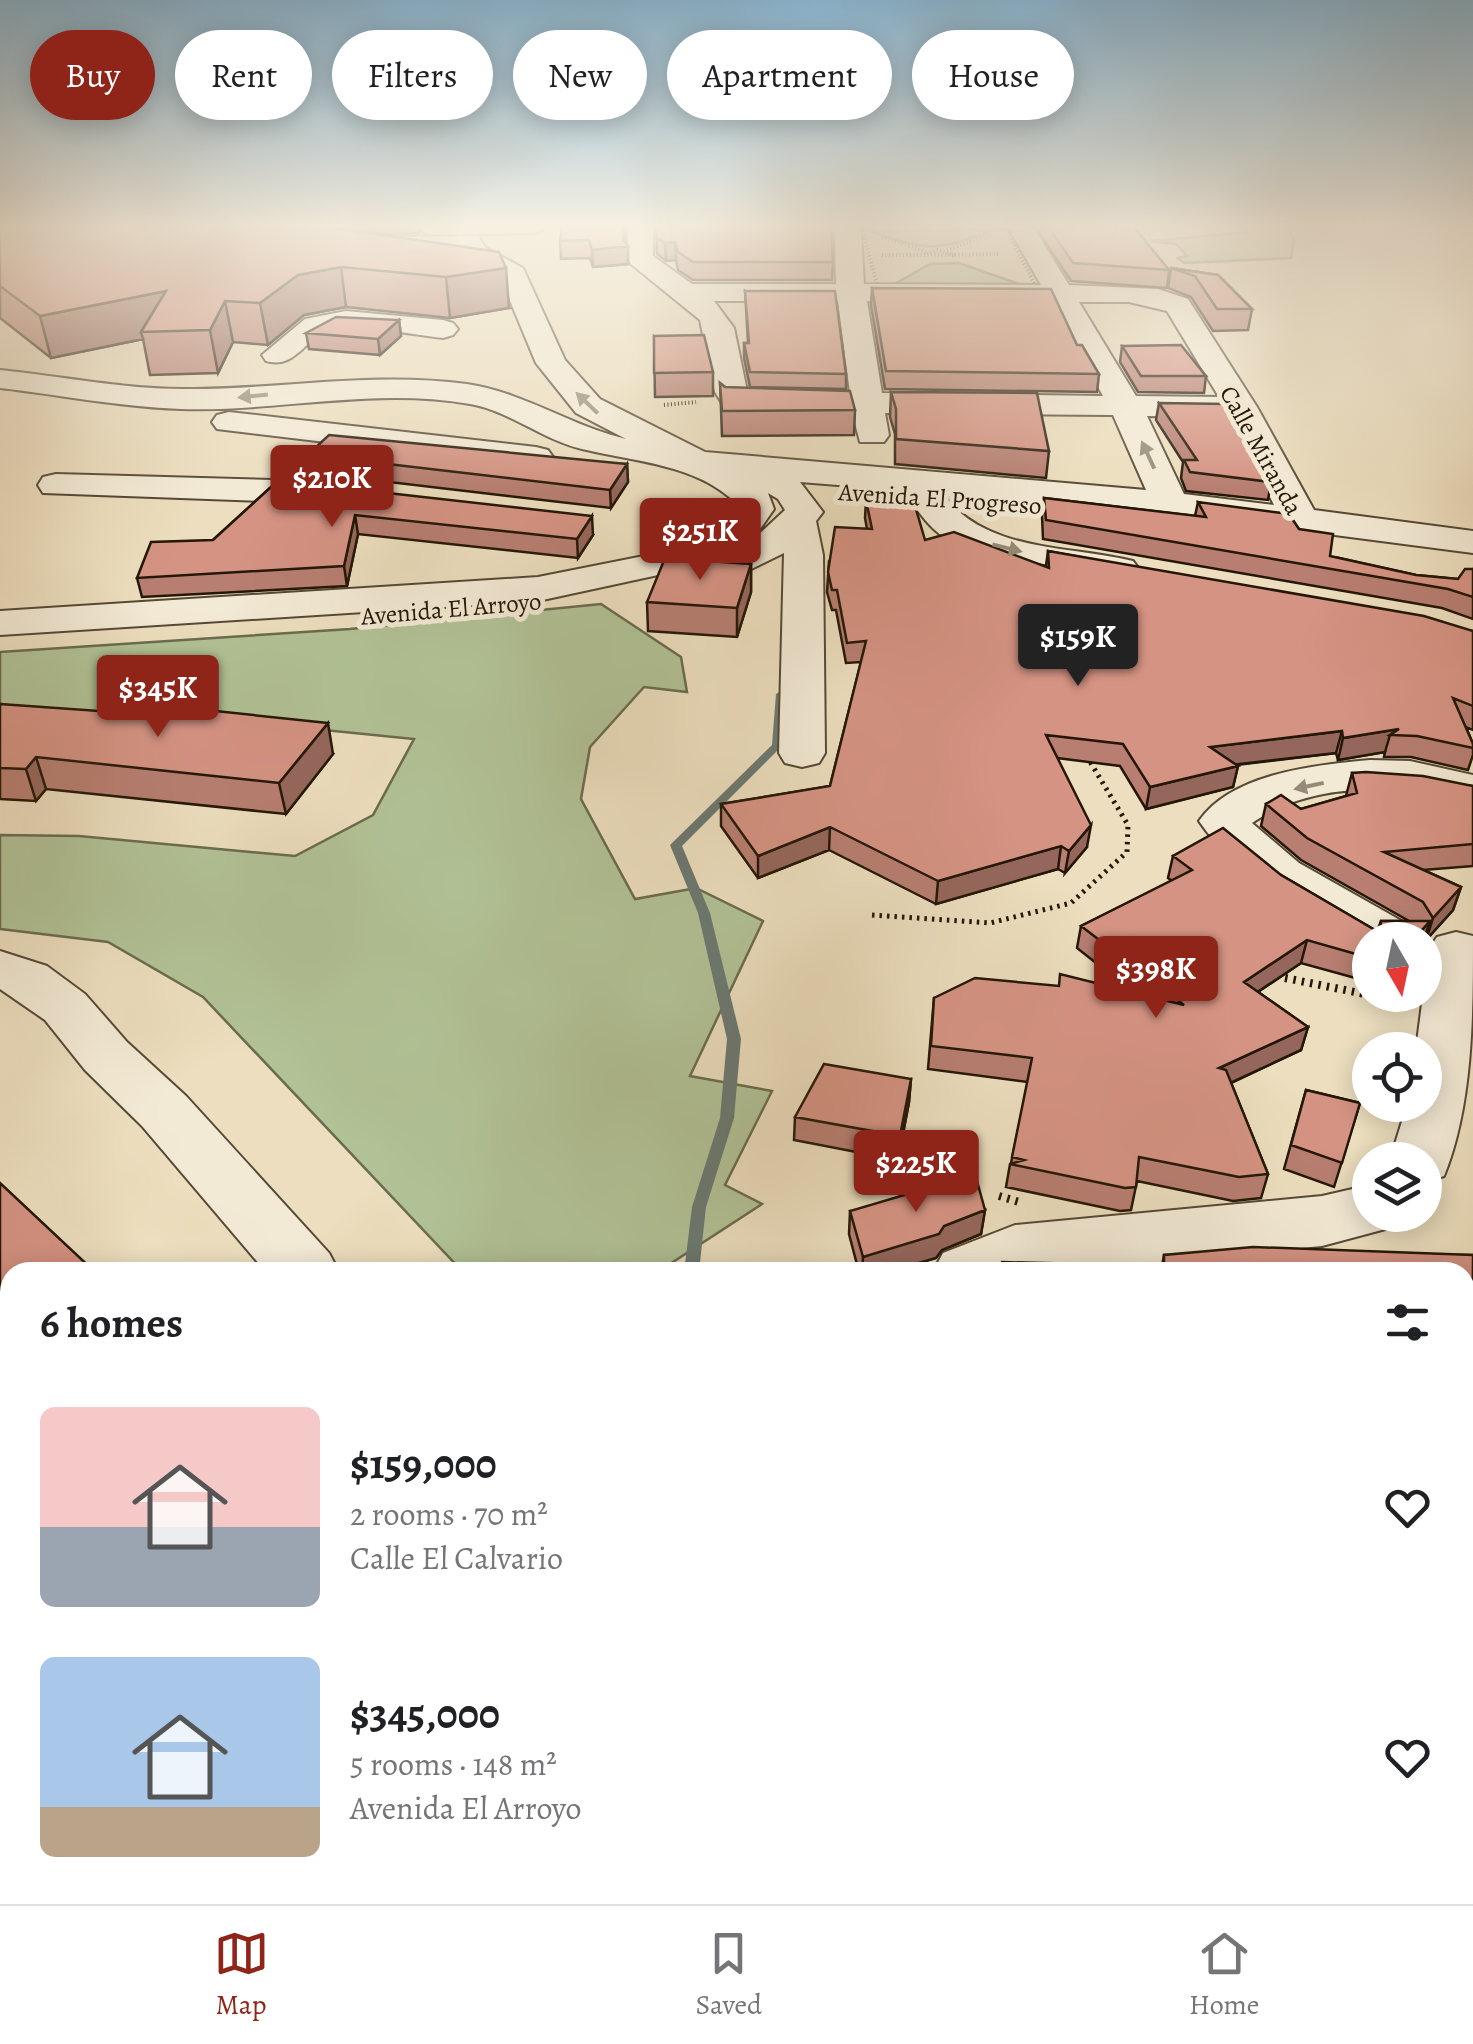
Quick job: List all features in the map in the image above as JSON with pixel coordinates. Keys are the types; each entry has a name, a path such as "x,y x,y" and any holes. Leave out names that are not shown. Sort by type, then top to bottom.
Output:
{"street":[{"path":"530,314 551,363 588,406 759,479 879,470 854,314"},
{"path":"709,314 722,336 732,400 1241,407"},
{"path":"1070,314 1126,406 1170,503"},
{"name":"Calle Miranda","path":"1183,314 1241,407 1305,526"},
{"path":"277,355 316,325 346,320 443,330"},
{"name":"Avenida El Progreso","path":"434,376 582,439 759,479 879,470 1170,503 1305,526 1473,562"},
{"path":"0,378 182,399 348,388 484,397 506,420 490,432 406,442 0,394"},
{"path":"225,489 276,427 308,400 348,388"},
{"path":"619,397 759,479 804,555 802,753"},
{"name":"Avenida El Progreso","path":"406,442 927,498 1473,542"},
{"name":"Avenida El Arroyo","path":"0,624 478,595 606,578 690,558 725,543 747,525 756,509 759,479"},
{"name":"Avenida El Arroyo","path":"0,637 495,607 651,586 745,558 768,546 759,479"},
{"path":"56,485 383,496"},
{"path":"927,498 951,527 997,546 1157,576"},
{"path":"1364,922 1277,870 1238,840 1224,821 1233,810 1276,793 1360,774 1439,780 1473,790"},
{"path":"1427,1142 1441,1094 1451,948"},
{"path":"0,969 27,979 65,1007 106,1056 164,1111 296,1262"},
{"path":"990,1262 1015,1251 1352,1214"}],"path":[{"path":"619,397 732,400"},
{"path":"872,915 990,924 1071,903 1127,852 1128,825 1079,742"},
{"path":"1285,978 1352,991"}],"green space":[{"path":"601,604 681,657 687,692 644,687 590,747 581,799 635,899 696,888 763,921 690,1076 772,1091 725,1185 762,1204 673,1262 454,1262 203,997 108,942 0,929 0,835 79,836 295,856 373,815 414,739 235,721 0,706 0,652 350,629"}],"building":[{"path":"152,314 218,314 210,330 141,332"},
{"path":"747,314 838,314 846,374 750,372 744,343 749,343"},
{"path":"876,314 1063,314 1077,345 1082,345 1099,374 886,371"},
{"path":"336,317 399,320 378,339 306,333"},
{"path":"704,335 713,372 654,373 654,336"},
{"path":"1181,345 1206,376 1141,376 1122,346"},
{"path":"720,383 725,387 850,391 855,410 722,411"},
{"path":"891,392 1037,393 1049,451 896,439 896,409"},
{"path":"1159,403 1228,404 1271,482 1190,472 1184,460 1197,460"},
{"path":"329,435 627,464 610,490 362,461 302,460"},
{"path":"271,487 361,490 592,516 577,539 355,515 344,566 137,578 151,542 213,540"},
{"path":"1044,498 1206,517 1198,502 1289,514 1299,529 1333,534 1330,556 1416,575 1458,579 1465,569 1473,569 1473,597 1448,589 1046,520"},
{"path":"913,499 925,540 954,532 1049,568 1048,551 1424,616 1473,631 1473,706 1453,698 1473,748 1417,736 1390,735 1399,729 1343,738 1342,731 1210,747 1238,766 1150,787 1123,744 1046,735 1091,825 1069,851 1061,846 938,881 830,827 758,856 721,804 830,786 866,641 847,643 837,590 832,590 828,572 835,527 872,529 866,500"},
{"path":"665,558 751,564 737,608 647,602"},
{"path":"0,704 141,714 149,704 328,723 279,783 36,757 26,769 0,768"},
{"path":"1352,773 1423,776 1473,786 1473,844 1384,852 1461,887 1433,918 1423,902 1307,838 1266,804 1281,795 1301,809 1357,793"},
{"path":"1223,828 1281,875 1361,922 1352,922 1352,953 1307,940 1244,982 1308,1027 1219,1068 1226,1070 1268,1174 1239,1177 1139,1157 1136,1187 1125,1188 1010,1164 1024,1160 1012,1157 1032,1058 931,1046 934,998 975,978 1059,986 1060,974 1184,1005 1081,926 1192,870 1173,856"},
{"path":"824,1064 911,1079 900,1136 795,1117"},
{"path":"1306,1090 1352,1101 1354,1122 1342,1163 1291,1145"},
{"path":"975,1174 985,1210 944,1226 939,1234 863,1257 850,1211"},
{"path":"0,1183 84,1262 0,1262"},
{"path":"1253,1247 1473,1255 1473,1262 1164,1262 1164,1255"}],"waterway":[{"path":"692,1262 699,1207 727,1118 734,1039 704,913 676,845 777,746 781,694"}]}
